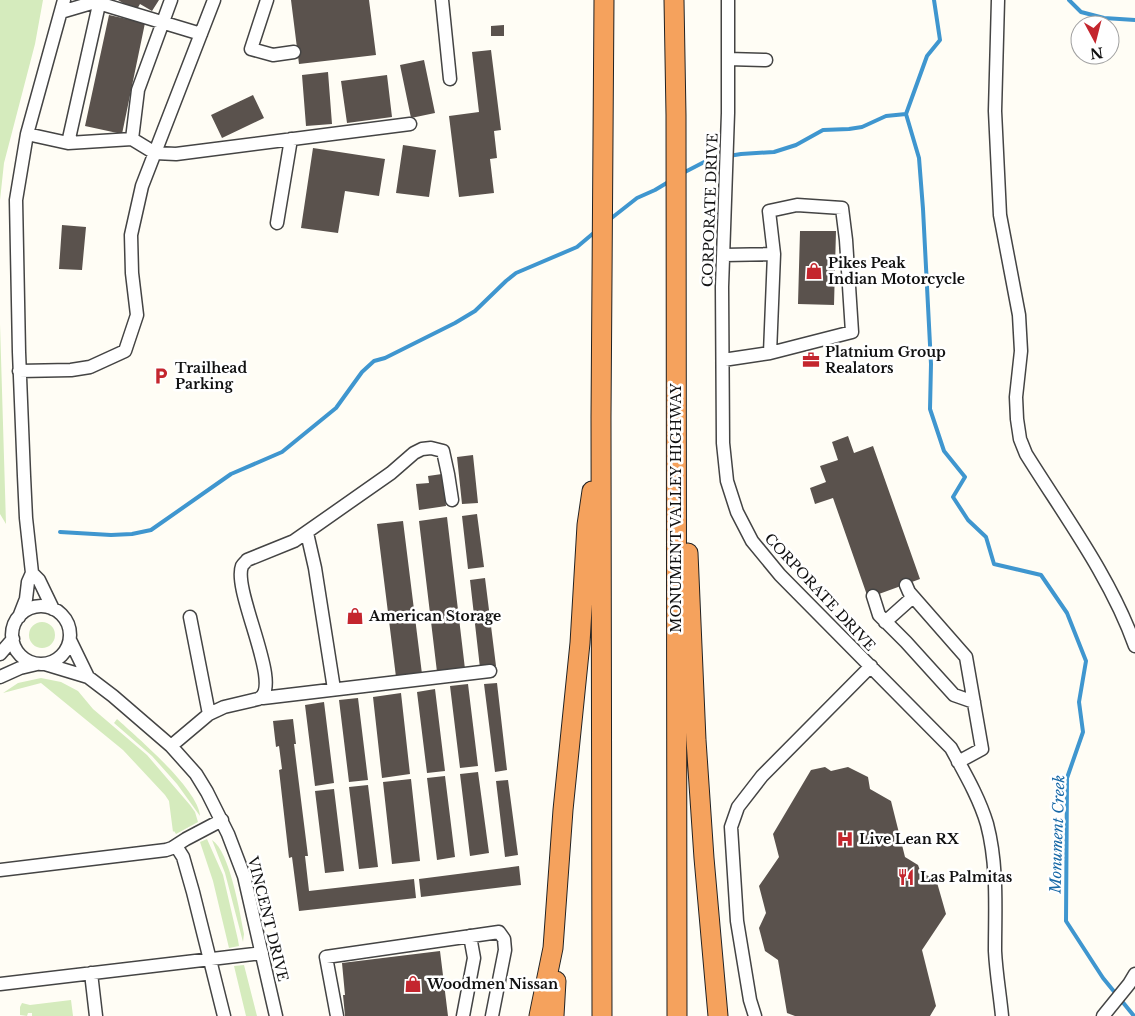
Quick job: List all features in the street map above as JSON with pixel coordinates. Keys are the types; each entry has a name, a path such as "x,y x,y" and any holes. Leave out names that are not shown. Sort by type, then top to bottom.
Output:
{"highway":[{"path":"602,1016 601,418 604,0"},
{"name":"MONUMENT VALLEY HIGHWAY","path":"674,0 676,115 677,1016"},
{"path":"675,404 687,533 703,849 718,1016"},
{"path":"539,1016 553,948 563,810 580,643 587,525 601,418"},
{"path":"553,948 557,969 554,1016"}],"street":[{"path":"132,139 138,90 171,0"},
{"path":"19,371 71,370 90,367 125,351 138,315 132,273 131,236 142,186 214,0"},
{"path":"267,0 251,49 273,55 294,52"},
{"path":"442,0 450,79"},
{"name":"CORPORATE DRIVE","path":"728,0 728,113 723,360 723,443 727,481 736,512 752,541 780,575 951,748 978,800 987,825 996,891 995,953 1002,1016"},
{"path":"998,0 995,111 998,186 1000,215 1019,315 1021,351 1016,397 1020,438 1026,454 1108,586 1126,622 1135,646"},
{"path":"68,143 100,2"},
{"path":"42,664 33,663 22,656 17,651 13,639 13,631 25,604 28,582 32,573 26,518 19,371 16,200 27,134 63,6 100,2 200,34"},
{"path":"728,59 766,60"},
{"path":"27,134 68,143 132,139 155,153 176,154 410,124"},
{"path":"277,223 291,139"},
{"path":"723,360 770,353 852,332 842,208 797,205 770,211 774,254 770,353"},
{"path":"724,255 774,254"},
{"path":"263,698 267,685 261,654 243,590 242,566 247,560 294,541 307,533 422,449 431,448 443,451 452,500"},
{"path":"307,533 315,568 334,689"},
{"path":"0,677 14,670 59,658 64,654 70,640 70,633 65,618 53,609 39,580 32,573"},
{"path":"906,584 913,597 966,658 982,749 958,762"},
{"path":"873,596 879,616 906,642 954,695 974,702"},
{"path":"885,622 913,597"},
{"path":"19,617 25,612 39,607 53,609"},
{"path":"190,617 209,714"},
{"path":"0,654 13,639"},
{"name":"VINCENT DRIVE","path":"70,640 88,677"},
{"name":"VINCENT DRIVE","path":"42,664 88,677 172,746 196,774 222,820 244,876 276,1016"},
{"path":"755,1016 750,1000 737,921 731,827 738,807 762,776 871,666"},
{"path":"172,746 209,714 224,707 263,698 490,671"},
{"path":"0,870 166,850 222,820"},
{"path":"176,846 183,857 189,877 224,1016"},
{"path":"337,1016 326,956 499,932 504,939 505,950 492,1016"},
{"path":"463,1016 474,958 470,936"},
{"path":"0,984 262,953"},
{"path":"91,974 96,1016"},
{"path":"1103,1016 1135,974"}],"green space":[{"path":"0,0 43,0 35,44 4,163 0,200"},
{"path":"0,324 6,524 0,514"},
{"path":"42,622 51,626 55,635 51,644 42,648 33,644 29,635 33,626"},
{"path":"41,678 61,682 78,691 93,709 147,755 190,805 195,812 198,822 176,834 173,832 169,801 165,795 123,750 41,683 3,693 18,683"},
{"path":"117,719 166,764 179,779 197,805 200,816 177,784 152,756 114,723"},
{"path":"207,839 223,875 239,946 229,948 213,881 200,842"},
{"path":"212,840 224,857 229,869 240,912 244,934 243,942 225,873"},
{"path":"244,965 257,1016 246,1016 234,966"},
{"path":"71,1000 73,1016 32,1016 32,1013 28,1013 27,1016 20,1015 22,1003 30,1005"}],"building":[{"path":"118,0 159,0 152,11 140,4 136,11"},
{"path":"291,0 369,0 376,55 299,64"},
{"path":"109,15 145,23 122,134 85,126"},
{"path":"504,25 504,36 491,36 491,26"},
{"path":"491,50 501,130 494,131 497,158 490,159 494,193 459,197 449,116 479,112 472,52"},
{"path":"424,60 435,113 411,118 400,65"},
{"path":"328,72 332,124 306,126 302,75"},
{"path":"387,75 392,117 347,123 341,81"},
{"path":"253,95 264,118 222,138 211,115"},
{"path":"403,145 436,150 429,197 396,193"},
{"path":"313,148 385,159 379,196 345,191 338,233 301,228"},
{"path":"62,225 86,227 82,270 59,269"},
{"path":"800,231 836,231 834,305 798,304"},
{"path":"848,436 854,453 873,446 920,579 868,598 833,498 815,504 810,488 826,482 820,466 838,460 832,442"},
{"path":"473,455 478,503 462,504 457,457"},
{"path":"442,474 446,506 419,510 416,484 429,483 428,476"},
{"path":"477,514 484,567 468,569 462,516"},
{"path":"447,517 465,669 437,672 419,521"},
{"path":"403,521 422,674 396,677 377,524"},
{"path":"485,578 496,666 480,668 470,580"},
{"path":"497,683 507,770 495,772 484,684"},
{"path":"468,684 478,766 460,768 450,686"},
{"path":"435,689 445,771 427,773 417,692"},
{"path":"401,693 410,774 382,778 373,697"},
{"path":"358,698 368,780 349,782 339,700"},
{"path":"324,702 334,783 315,786 305,705"},
{"path":"293,719 296,744 294,744 308,856 305,856 309,891 414,879 416,898 299,911 292,857 289,858 279,770 282,769 279,746 276,747 273,721"},
{"path":"825,767 831,771 848,767 868,777 870,789 891,801 905,857 918,865 921,873 936,879 946,914 922,950 936,1006 930,1016 795,1016 787,1013 778,960 765,951 759,928 766,913 759,886 779,857 773,834 811,770"},
{"path":"478,772 489,853 470,856 460,774"},
{"path":"445,776 455,857 437,860 427,778"},
{"path":"411,779 420,861 392,864 383,782"},
{"path":"508,780 518,855 505,857 496,781"},
{"path":"368,785 378,867 359,869 349,787"},
{"path":"334,789 344,871 325,873 315,791"},
{"path":"519,866 521,885 421,897 419,879"},
{"path":"440,951 448,1016 345,1016 342,963"}],"waterway":[{"name":"Monument Creek","path":"934,0 940,40 927,56 906,114 919,158 931,364 930,409 944,451 965,477 953,497 968,520 986,537 994,564 1041,575 1067,613 1086,661 1079,702 1083,732 1067,778 1066,921 1103,978 1134,1016"},
{"path":"1069,0 1081,12 1104,18 1135,20"},
{"path":"683,173 710,159 741,154 774,152 796,145 823,130 862,127 886,116 906,114"},
{"path":"609,220 637,198 670,181"},
{"path":"60,532 111,535 132,534 151,530 231,474 282,452 336,408 362,372 374,361 385,358 455,323 475,311 516,273 577,247 596,231"}],"place":[{"name":"Pikes Peak Indian Motorcycle","path":"814,271"},
{"name":"Platnium Group Realators","path":"811,360"},
{"name":"Trailhead Parking","path":"161,376"},
{"name":"American Storage","path":"355,616"},
{"name":"Live Lean RX","path":"845,839"},
{"name":"Las Palmitas","path":"906,877"},
{"name":"Woodmen Nissan","path":"413,984"}]}
